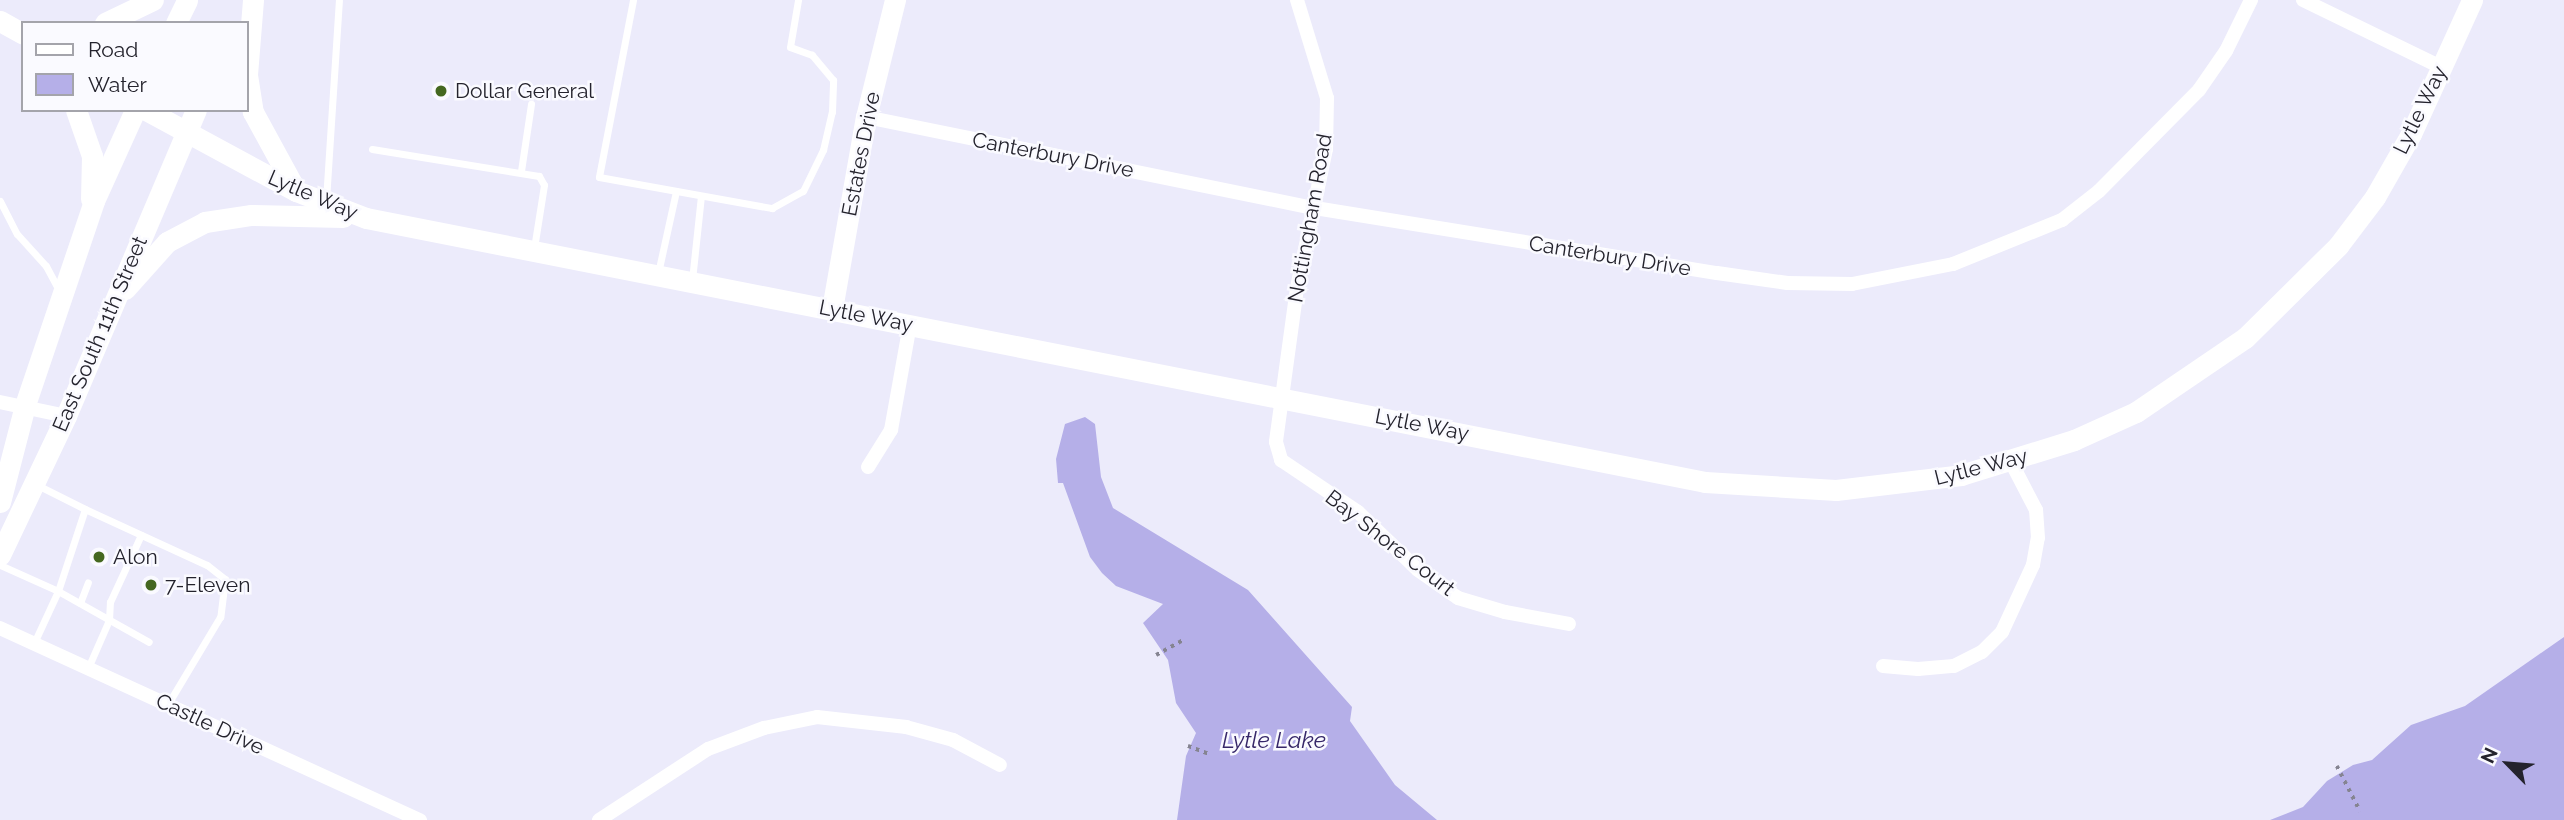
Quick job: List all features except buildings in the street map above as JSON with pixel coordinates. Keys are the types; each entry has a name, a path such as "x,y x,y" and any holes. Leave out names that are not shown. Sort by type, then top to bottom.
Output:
{"street":[{"path":"109,21 153,0"},
{"path":"177,21 187,0"},
{"path":"235,21 244,0"},
{"path":"248,62 253,0"},
{"name":"Estates Drive","path":"832,309 866,117 895,0"},
{"name":"Nottingham Road","path":"1282,397 1297,288 1326,149 1327,98 1297,0"},
{"name":"Canterbury Drive","path":"866,117 1315,208 1787,283 1852,284 1942,266 2062,220 2099,191 2199,90 2226,51 2251,0"},
{"path":"2303,0 2441,67"},
{"name":"Lytle Way","path":"150,112 296,191 366,218 534,252 658,273 1705,482 1771,489 1903,485 2011,462 2136,412 2189,380 2284,303 2338,246 2375,197 2472,0"},
{"path":"248,81 253,113 296,191"},
{"path":"77,112 92,156 90,214"},
{"name":"East South 11th Street","path":"0,502 24,405 90,214 134,112"},
{"name":"East South 11th Street","path":"0,555 66,416 194,112"},
{"path":"112,305 167,242 205,222 251,215 366,218"},
{"path":"868,467 891,430 910,324"},
{"name":"Bay Shore Court","path":"1282,397 1276,442 1281,460 1358,512 1418,569 1458,598 1505,612 1569,624"},
{"path":"0,402 66,416"},
{"path":"1883,666 1917,669 1954,666 1982,652 2002,632 2033,565 2038,538 2036,510 2011,462"},
{"name":"Castle Drive","path":"0,628 420,820"},
{"path":"599,820 708,748 817,717 906,727 953,740 1000,765"}],"lane":[{"path":"326,204 339,0"},
{"path":"633,0 599,177 772,208 803,191 823,150 833,80 812,55 790,47 799,0"},
{"path":"521,171 531,104"},
{"path":"372,149 521,171 538,176 544,185 534,252"},
{"path":"658,273 676,191"},
{"path":"692,281 701,196"},
{"path":"0,201 17,234 46,266 62,296"},
{"path":"34,483 207,565 225,579 220,617 168,705"},
{"path":"34,643 58,591 85,509"},
{"path":"108,533 113,522"},
{"path":"88,668 109,620 110,602 141,535"},
{"path":"0,565 58,591 149,642"},
{"path":"80,603 88,582"}],"path":[{"path":"1156,656 1185,639"},
{"path":"1188,746 1211,755"},
{"path":"2337,766 2360,811"}],"water":[{"name":"Lytle Lake","path":"1085,417 1095,424 1101,477 1113,508 1248,590 1352,707 1350,721 1395,785 1437,820 1177,820 1186,756 1196,733 1176,703 1168,660 1143,623 1163,604 1116,586 1102,573 1090,557 1063,483 1058,483 1056,459 1065,424"},
{"path":"2564,637 2564,820 2270,820 2303,807 2327,781 2353,765 2372,760 2411,725 2465,706"}],"place":[{"name":"Dollar General","path":"441,91"},
{"name":"Alon","path":"99,557"},
{"name":"7-Eleven","path":"151,585"}]}
